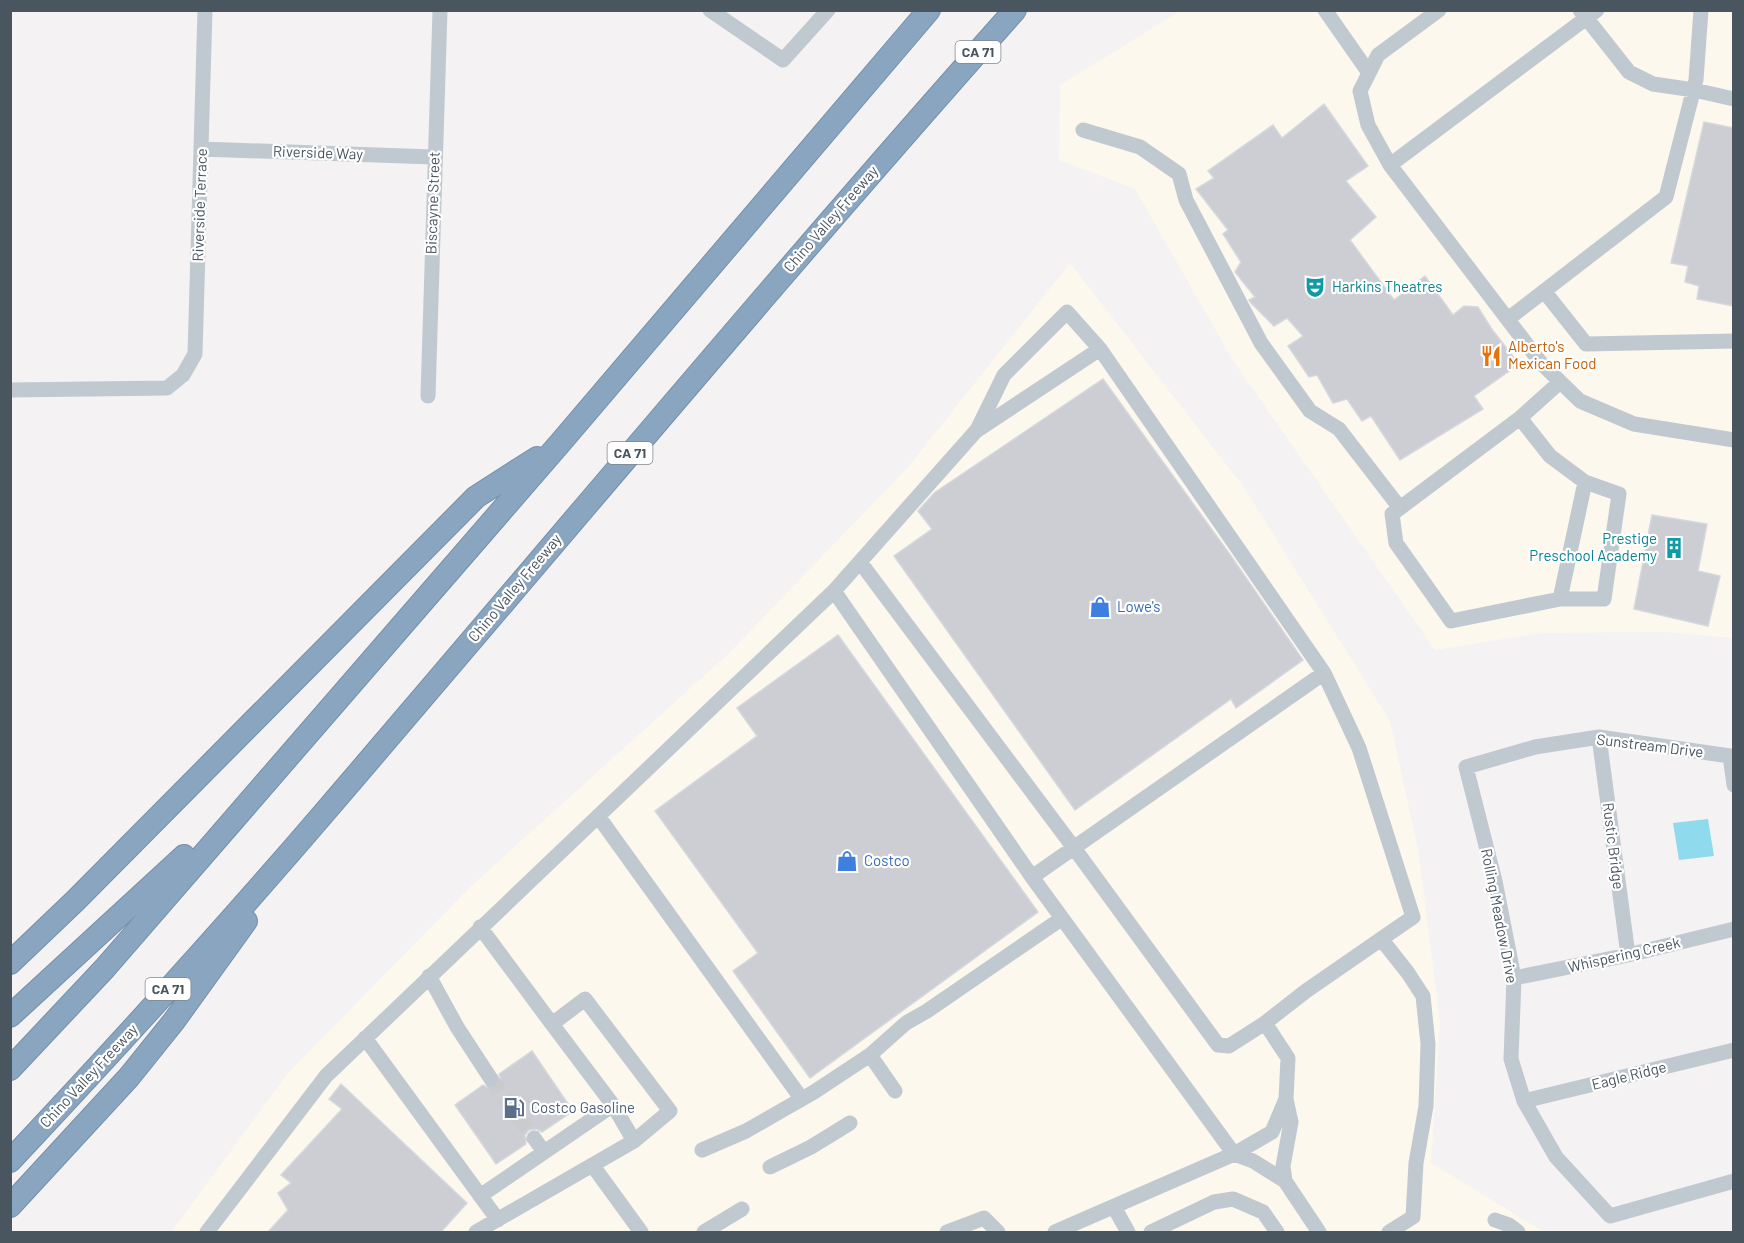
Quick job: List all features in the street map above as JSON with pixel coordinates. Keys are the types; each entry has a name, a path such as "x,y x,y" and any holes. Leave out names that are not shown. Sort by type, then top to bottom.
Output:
{"highway":[{"path":"10,1069 105,968 561,442 929,10"},
{"name":"Chino Valley Freeway","path":"10,1161 179,977 322,815 792,263 1015,10"},
{"path":"10,963 75,901 476,497 561,442"},
{"path":"10,1016 261,786"},
{"path":"10,1206 129,1077 322,815"}],"street":[{"name":"Riverside Terrace","path":"10,390 167,388 183,375 195,354 205,10"},
{"name":"Biscayne Street","path":"428,396 440,10"},
{"path":"710,10 783,60 828,10"},
{"path":"1325,10 1369,73"},
{"path":"1439,10 1378,55 1360,91 1368,125 1390,165 1541,363 1580,401 1634,424 1734,440"},
{"path":"1508,319 1666,197 1696,80 1701,10"},
{"path":"1390,165 1588,13 1629,72 1653,84 1734,99"},
{"path":"1083,130 1140,147 1179,174 1186,200 1261,343 1310,411 1339,429 1400,508"},
{"name":"Riverside Way","path":"201,149 434,157"},
{"path":"1544,291 1586,344 1734,341"},
{"path":"207,1233 326,1076 834,591 976,431 1004,375 1067,312 1100,349 1324,673 1359,748 1413,917 1306,991 1265,1023 1229,1046 1218,1045 860,562"},
{"path":"976,431 1100,349"},
{"path":"1520,418 1550,456 1585,482 1619,494 1604,598 1560,599 1451,621 1396,543 1392,514 1520,418 1560,382"},
{"path":"1560,599 1585,482"},
{"path":"834,591 1061,919 1234,1154 1253,1161 1284,1181 1319,1233"},
{"path":"1032,877 1324,673"},
{"name":"Sunstream Drive","path":"1467,767 1534,747 1599,736 1730,756 1734,785"},
{"name":"Rustic Bridge","path":"1599,736 1628,955"},
{"name":"Rolling Meadow Drive","path":"1467,767 1495,881 1514,978 1511,1059 1524,1101 1556,1157 1610,1216 1733,1183"},
{"path":"598,816 801,1098"},
{"path":"702,1150 746,1131 870,1055 906,1023 1061,919"},
{"path":"480,927 613,1106 634,1141"},
{"name":"Whispering Creek","path":"1514,978 1628,955 1734,929"},
{"path":"1382,940 1423,996 1428,1044 1426,1106 1416,1162 1413,1217 1389,1233"},
{"path":"429,976 457,1027 491,1079"},
{"path":"476,1233 634,1141 670,1111 585,999 552,1024"},
{"path":"1265,1023 1288,1058 1286,1100 1291,1122 1283,1166 1284,1181"},
{"path":"365,1038 498,1220"},
{"name":"Eagle Ridge","path":"1524,1101 1734,1050"},
{"path":"870,1055 895,1091"},
{"path":"1055,1233 1234,1154 1272,1131 1286,1100"},
{"path":"480,1196 613,1106"},
{"path":"770,1167 811,1147 850,1123"},
{"path":"534,1138 544,1152"},
{"path":"593,1166 641,1233"},
{"path":"1151,1233 1214,1202 1233,1199 1263,1212 1277,1233"},
{"path":"1114,1207 1128,1233"},
{"path":"704,1233 742,1209"},
{"path":"947,1233 984,1218 998,1233"},
{"path":"1495,1220 1509,1225 1518,1233"}],"shaded area":[{"path":"1180,11 1733,11 1733,638 1665,632 1542,633 1435,650 1234,362 1135,189 1059,160 1060,85"},
{"path":"1070,263 1243,486 1390,721 1418,849 1440,1021 1431,1163 1544,1232 171,1232 289,1072 471,886 728,654 909,466"}],"water":[{"path":"1708,819 1714,856 1679,860 1673,823"}],"building":[{"name":"Harkins Theatres","path":"1324,104 1368,166 1346,181 1376,217 1350,240 1394,300 1425,276 1453,315 1464,306 1478,307 1519,364 1474,396 1483,409 1400,460 1371,416 1362,421 1347,399 1333,403 1317,375 1309,377 1288,346 1303,336 1287,318 1274,326 1251,303 1249,300 1255,297 1235,272 1241,262 1223,234 1228,230 1196,189 1214,178 1208,171 1273,125 1282,138"},
{"path":"1704,122 1734,128 1734,306 1697,299 1699,286 1685,282 1688,266 1671,263"},
{"name":"Lowe's","path":"1103,379 1303,660 1236,708 1231,699 1075,810 894,556 932,529 918,511 934,493"},
{"name":"Prestige Preschool Academy","path":"1652,515 1707,524 1698,571 1720,576 1708,626 1634,609"},
{"name":"Costco","path":"838,635 1038,912 810,1078 733,971 758,953 655,811 757,736 737,708"},
{"name":"Costco Gasoline","path":"532,1051 573,1111 542,1132 537,1129 529,1130 525,1135 526,1144 496,1164 455,1105 483,1085 491,1089 497,1087 501,1079 499,1074"},
{"path":"341,1084 467,1203 440,1233 267,1233 288,1210 278,1193 291,1183 281,1175 342,1109 329,1099"}],"tunnel":[{"path":"491,1079 534,1138"}],"place":[{"name":"Harkins Theatres","path":"1315,287"},
{"name":"Alberto's Mexican Food","path":"1491,356"},
{"name":"Prestige Preschool Academy","path":"1674,548"},
{"name":"Lowe's","path":"1100,607"},
{"name":"Costco","path":"847,861"},
{"name":"Costco Gasoline","path":"514,1108"}]}
